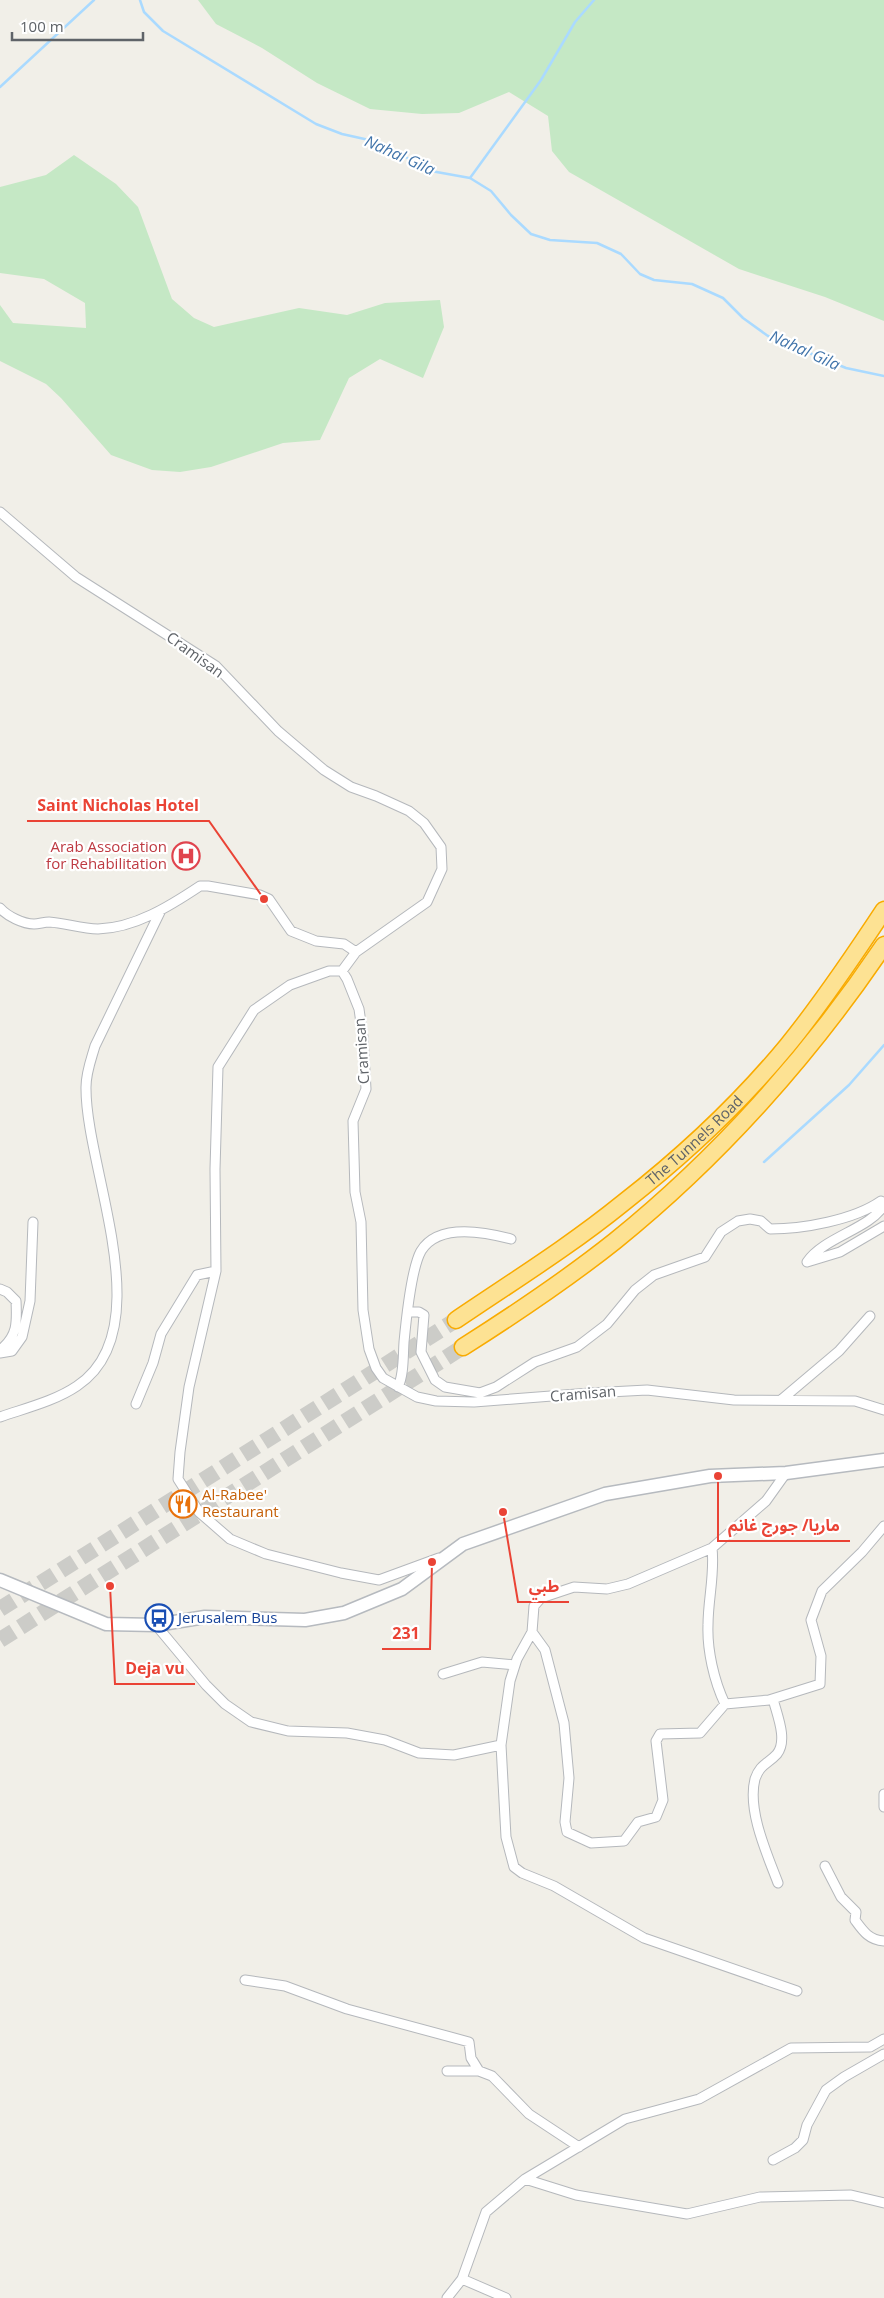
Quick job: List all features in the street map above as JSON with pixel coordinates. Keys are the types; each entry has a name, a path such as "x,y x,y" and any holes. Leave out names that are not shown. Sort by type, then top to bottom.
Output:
{"highway":[{"name":"The Tunnels Road","path":"456,1320 593,1227 683,1153 716,1122 787,1046 849,964 884,910"},
{"name":"The Tunnels Road","path":"463,1347 570,1275 615,1241 677,1187 749,1114 788,1070 827,1023 884,945"}],"street":[{"name":"Cramisan","path":"0,512 76,578 216,666 278,731 324,770 351,787 376,796 409,812 424,823 440,847 442,869 427,902 356,952 342,971 359,1009 366,1065 366,1089 353,1121 356,1192 361,1222 363,1310 369,1349 376,1368 384,1378 417,1397 436,1401 474,1402 590,1392 647,1390 734,1400 855,1401 884,1410"},
{"path":"0,908 19,920 32,924 47,922 74,928 100,929 133,922 161,910 200,886 245,891 269,899 291,931 316,941 344,944 356,952"},
{"path":"0,1417 42,1403 77,1386 94,1372 108,1350 115,1328 119,1296 111,1238 87,1112 87,1070 95,1046 161,910"},
{"path":"342,971 329,971 290,984 254,1010 218,1067 215,1169 216,1271 189,1387 178,1479 198,1512 230,1539 266,1554 341,1573 379,1580 443,1557"},
{"path":"408,1312 419,1312 424,1315 421,1352 435,1380 445,1387 480,1393 496,1387 535,1362 577,1346 607,1324 635,1290 654,1275 705,1257 721,1232 738,1221 750,1219 760,1221 770,1229 784,1229 840,1219 872,1207 881,1201 884,1204 881,1210 870,1218 814,1252 807,1262 840,1252 884,1226"},
{"path":"0,1351 12,1351 22,1337 30,1301 33,1222"},
{"path":"398,1387 402,1375 408,1312 420,1252 427,1243 447,1234 481,1234 511,1239"},
{"path":"136,1404 154,1363 161,1334 197,1275 216,1271"},
{"path":"0,1289 7,1292 16,1301 17,1322 10,1342 0,1351"},
{"path":"780,1400 796,1389 839,1351 870,1316"},
{"path":"0,1580 106,1624 156,1625 204,1617 305,1620 344,1613 402,1589 463,1544 605,1494 710,1476 786,1473 884,1460"},
{"path":"786,1473 766,1501 712,1548 628,1584 607,1589 574,1587 540,1598 534,1606 532,1632 515,1665 510,1681 501,1745 506,1837 514,1867 522,1873 554,1886 644,1938 797,1991"},
{"path":"532,1632 545,1650 564,1723 569,1778 565,1822 567,1832 591,1843 624,1841 638,1822 656,1817 663,1800 656,1741 660,1734 700,1734 725,1704 773,1699 820,1684 821,1656 811,1620 822,1591 862,1552 884,1526"},
{"path":"712,1548 713,1561 708,1626 717,1687 725,1704"},
{"path":"156,1625 206,1685 225,1704 252,1722 288,1731 346,1733 385,1740 419,1753 454,1755 501,1745"},
{"path":"443,1674 482,1662 515,1665"},
{"path":"773,1699 783,1742 777,1754 762,1765 756,1779 753,1796 760,1833 778,1883"},
{"path":"884,1794 884,1807"},
{"path":"826,1866 842,1897 856,1912 855,1920 866,1936 884,1941"},
{"path":"246,1980 285,1986 347,2009 469,2042 471,2058 479,2071"},
{"path":"447,2298 462,2280 486,2212 525,2178 625,2119 699,2099 791,2048 870,2046 884,2039"},
{"path":"773,2160 795,2148 803,2140 807,2125 826,2090 844,2077 884,2054"},
{"path":"447,2071 479,2071 492,2076 529,2114 579,2146"},
{"path":"525,2178 576,2195 687,2214 760,2197 852,2196 884,2203"},
{"path":"462,2280 506,2298"}],"green space":[{"path":"198,0 884,0 884,321 825,297 739,269 569,172 552,151 548,116 509,92 459,113 422,114 370,109 317,83 262,48 216,24"},
{"path":"74,155 116,184 138,207 172,299 194,318 214,327 299,308 347,315 385,303 440,300 444,327 423,378 380,359 349,378 320,440 283,443 211,467 180,472 152,470 111,455 61,398 46,384 0,361 0,305 13,323 86,328 85,303 44,279 0,273 0,187 46,175"}],"waterway":[{"path":"0,87 94,0"},
{"name":"Nahal Gila","path":"140,0 144,12 163,31 316,124 342,134 378,142 431,171 470,178 491,191 511,215 531,234 550,240 597,243 621,254 640,274 654,280 692,284 723,298 743,318 768,336 846,368 884,376"},
{"path":"470,178 541,80 575,22 594,0"},
{"path":"764,1162 849,1085 884,1045"}],"tunnel":[{"path":"0,1609 456,1320"},
{"path":"0,1640 463,1347"}],"place":[{"name":"Arab Association for Rehabilitation","path":"186,856"},
{"name":"Saint Nicholas Hotel","path":"264,899"},
{"name":"ماريا/ جورج غانم","path":"718,1476"},
{"name":"Al-Rabee' Restaurant","path":"183,1504"},
{"name":"طبي","path":"503,1512"},
{"name":"231","path":"432,1562"},
{"name":"Deja vu","path":"110,1586"},
{"name":"Jerusalem Bus","path":"159,1618"}]}
